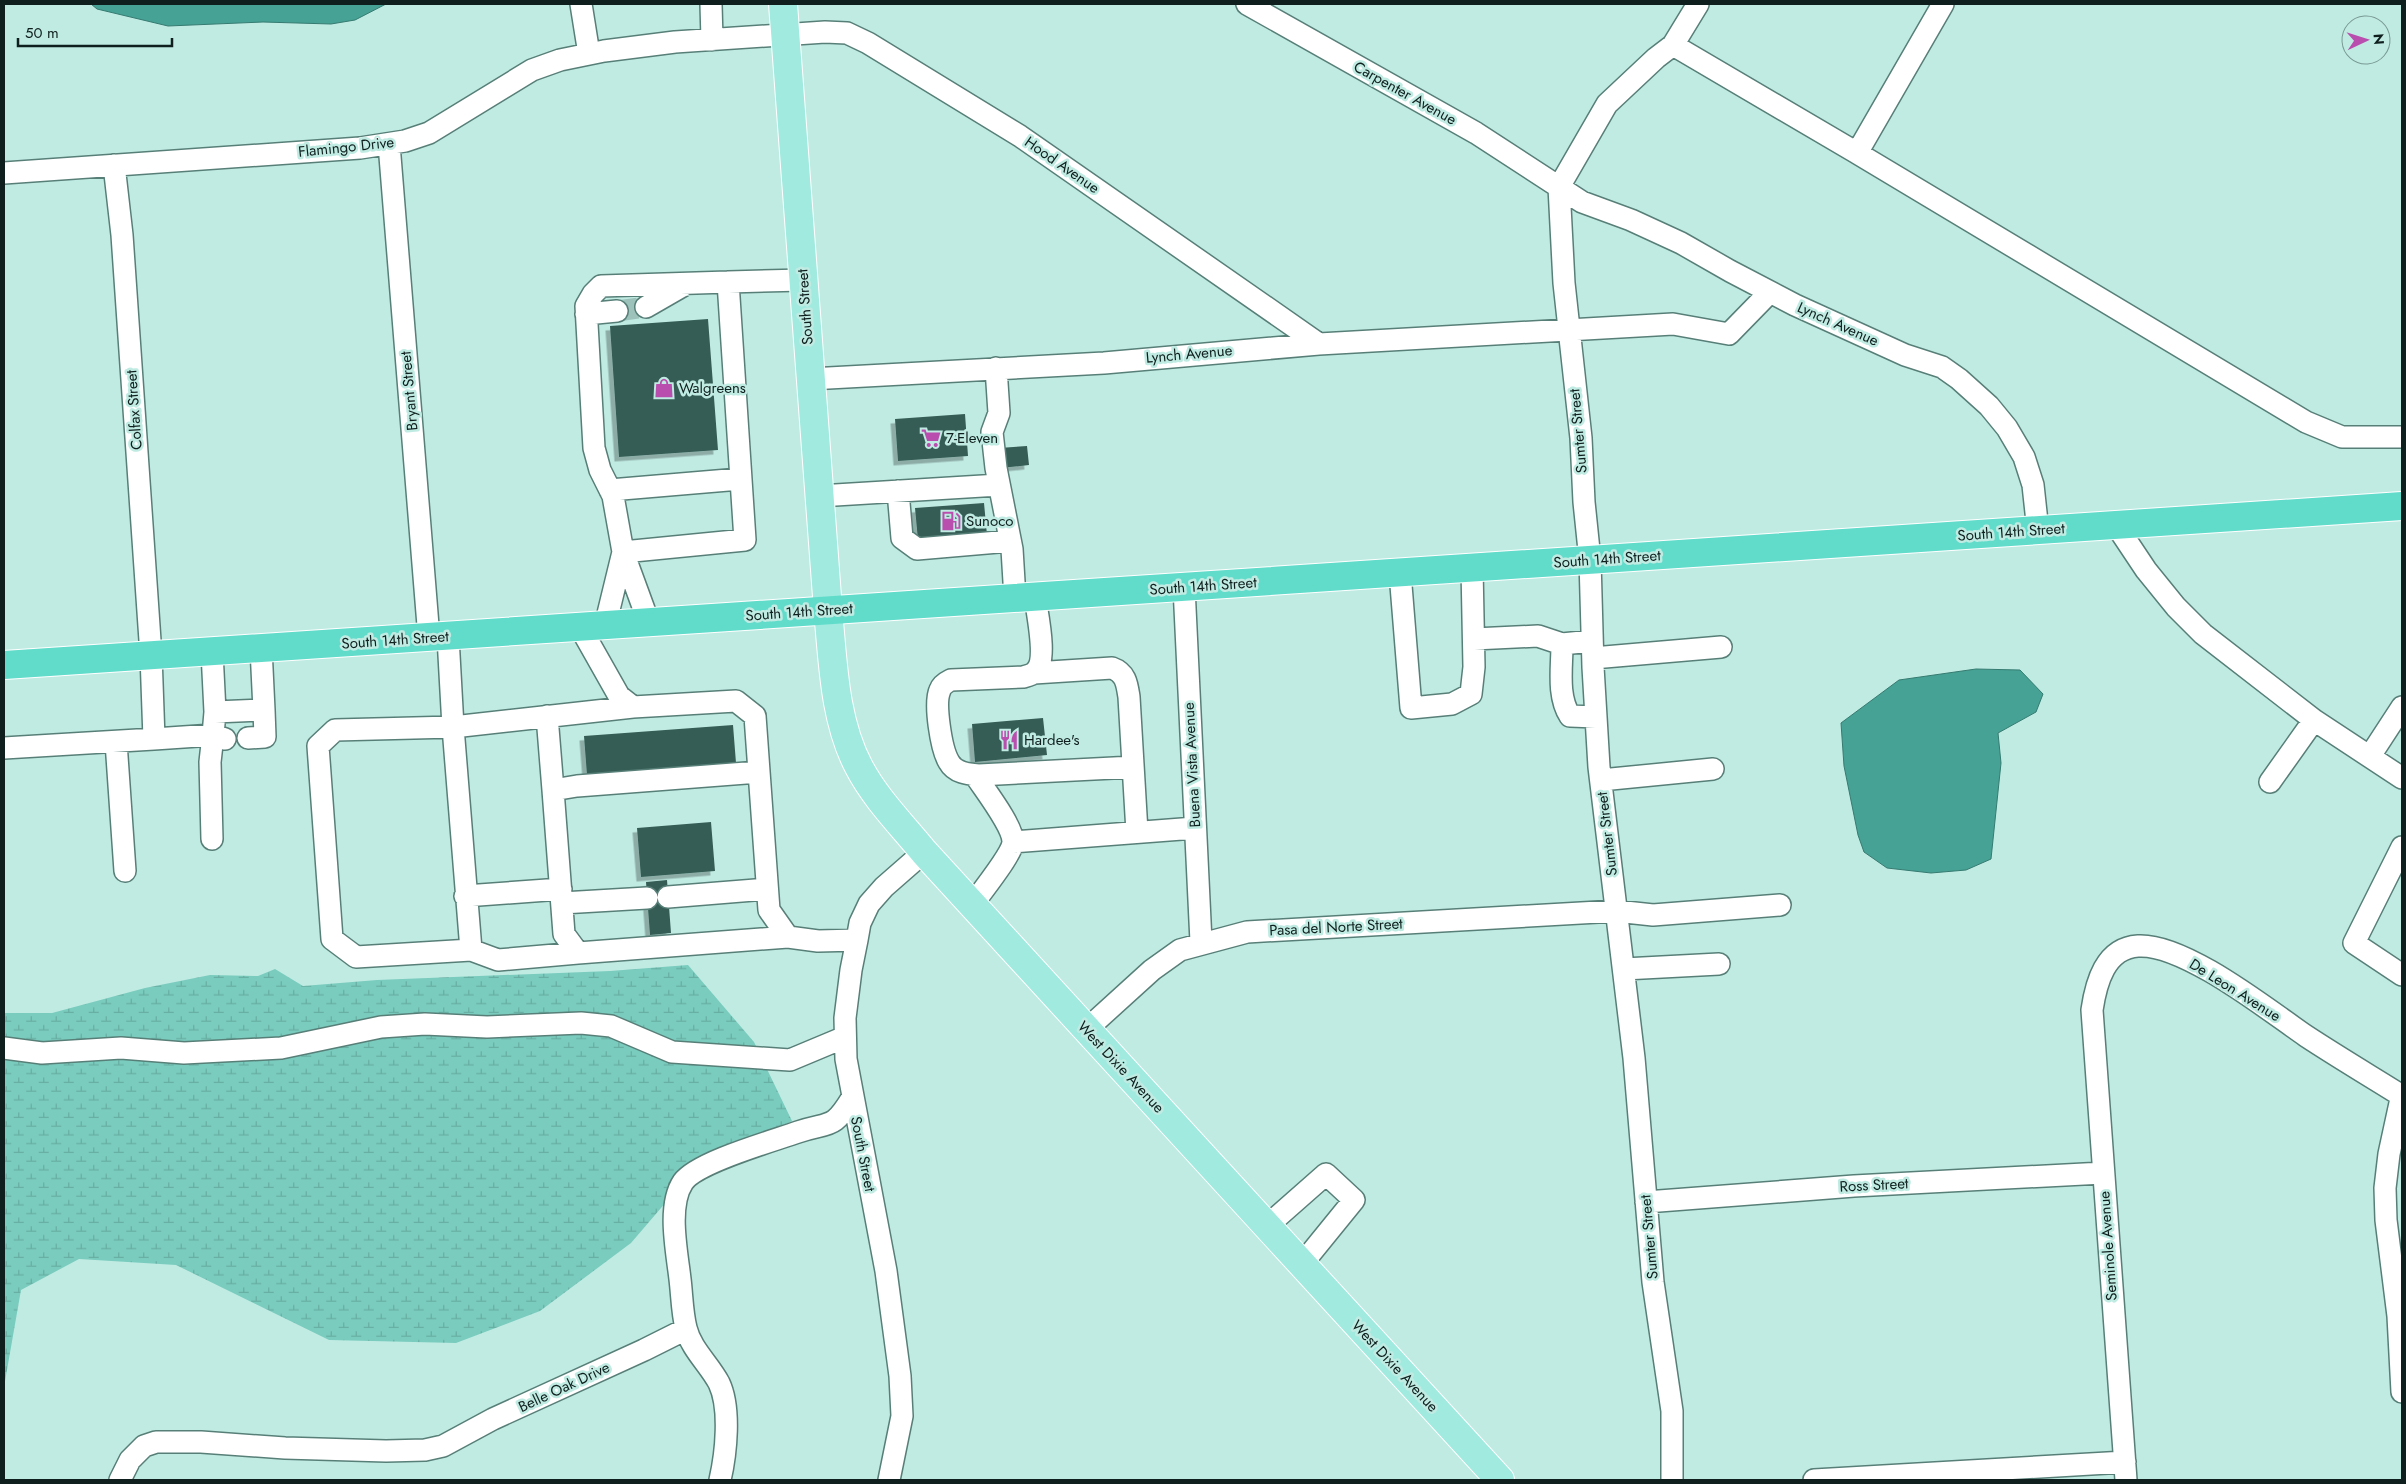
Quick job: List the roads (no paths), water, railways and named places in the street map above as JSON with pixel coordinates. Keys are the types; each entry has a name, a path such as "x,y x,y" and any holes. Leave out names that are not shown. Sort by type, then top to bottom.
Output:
{"highway":[{"name":"South 14th Street","path":"4,665 2402,506"}],"main road":[{"name":"South Street","path":"784,4 818,496 828,610"},
{"name":"West Dixie Avenue","path":"828,610 834,675 847,738 863,774 924,852 1302,1264 1493,1478"}],"street":[{"path":"581,4 589,54"},
{"path":"711,4 712,40"},
{"name":"Carpenter Avenue","path":"1247,4 1476,133 1559,187"},
{"path":"1559,187 1607,104 1656,58 1673,45 1698,4"},
{"path":"1857,153 1943,4"},
{"name":"Hood Avenue","path":"786,36 825,32 847,34 868,43 1020,136 1319,344"},
{"name":"Flamingo Drive","path":"4,173 389,144 429,133 532,70 560,60 589,54 666,44 786,36"},
{"path":"1673,45 2306,422 2342,437 2402,437"},
{"name":"Bryant Street","path":"389,144 438,637 453,727 465,896 471,950"},
{"name":"Colfax Street","path":"114,165 122,235 151,655 154,739"},
{"name":"Lynch Avenue","path":"1559,187 1582,202 1631,220 1682,243 1770,292 1905,355 1942,368 1981,399 2007,428 2024,457 2033,485 2038,531"},
{"name":"Sumter Street","path":"1559,187 1568,331 1581,438 1584,502 1590,560 1596,717 1601,780 1634,1058 1653,1282 1672,1411 1672,1480"},
{"path":"649,623 623,552 618,514 610,490 600,470 594,448 586,306 593,294 601,286 803,280"},
{"path":"623,552 745,540 728,282"},
{"path":"646,307 688,283"},
{"name":"Lynch Avenue","path":"810,379 1104,362 1319,344 1673,324 1729,334 1770,292"},
{"path":"586,314 617,310"},
{"path":"996,368 999,413 992,432 999,485 1010,541 1042,651 1040,664 1034,673"},
{"path":"610,490 740,479"},
{"path":"818,496 999,485"},
{"path":"898,491 902,538 917,549 1010,541"},
{"path":"2116,525 2146,570 2176,607 2203,634 2314,720 2402,778"},
{"path":"623,552 593,626 619,696 633,707"},
{"path":"1400,573 1411,708 1452,704 1471,694 1474,639 1472,568"},
{"name":"Buena Vista Avenue","path":"1184,587 1201,942"},
{"path":"1474,639 1538,636 1562,644 1593,649 1721,647"},
{"path":"1562,644 1564,706 1570,716 1596,717"},
{"path":"248,738 266,737 261,648"},
{"path":"212,652 214,712 219,737 210,762 212,839"},
{"path":"1133,767 975,775 961,773 949,763 943,746 937,705 939,690 951,680 1023,677 1034,673 1112,668 1120,671 1126,682 1128,697 1133,767 1137,832"},
{"path":"788,937 769,910 755,716 736,701 633,707 453,727 335,730 318,746 332,939 356,957 471,950 498,960 788,937 818,941 857,940"},
{"path":"2370,756 2402,707"},
{"path":"214,712 264,710"},
{"path":"547,716 564,934 578,953"},
{"path":"2270,782 2314,720"},
{"path":"4,748 219,737"},
{"path":"116,742 125,871"},
{"path":"1601,780 1714,769"},
{"path":"554,790 585,785 759,772"},
{"path":"972,905 1008,854 1013,842 1010,830 975,775"},
{"path":"1013,842 1195,828"},
{"path":"2402,847 2354,943 2402,975"},
{"name":"South Street","path":"889,1480 902,1416 900,1376 886,1271 852,1098 846,1059 846,1037 851,970 860,923 869,904 924,852"},
{"path":"465,896 658,897 767,889"},
{"name":"Pasa del Norte Street","path":"1087,1030 1152,970 1180,950 1201,942 1247,932 1616,912 1652,915 1780,906"},
{"name":"De Leon Avenue","path":"2092,1012 2095,989 2100,974 2112,957 2121,950 2138,946 2154,947 2177,954 2233,985 2307,1036 2402,1096"},
{"path":"1624,969 1719,964"},
{"name":"Seminole Avenue","path":"2092,1012 2126,1471"},
{"path":"4,1048 42,1053 121,1048 184,1054 281,1048 381,1027 425,1024 487,1028 581,1023 611,1026 672,1052 790,1060 846,1037"},
{"path":"2402,1096 2389,1154 2385,1188 2386,1220 2398,1316 2402,1392"},
{"path":"720,1480 723,1468 726,1415 724,1396 718,1382 692,1344 686,1329 674,1216 678,1194 684,1181 691,1175 722,1158 800,1131 832,1123 840,1117 852,1098"},
{"name":"Ross Street","path":"1646,1202 1854,1186 2103,1173"},
{"path":"1267,1226 1326,1174 1354,1200 1302,1264"},
{"name":"Belle Oak Drive","path":"120,1480 130,1460 144,1446 156,1442 201,1442 285,1448 386,1451 425,1450 443,1446 493,1419 686,1329"},
{"path":"1814,1480 2126,1471"}],"tunnel":[{"path":"617,311 646,307"}],"place":[{"name":"Walgreens","path":"664,388"},
{"name":"7-Eleven","path":"931,438"},
{"name":"Sunoco","path":"951,521"},
{"name":"Hardee's","path":"1009,740"}]}
